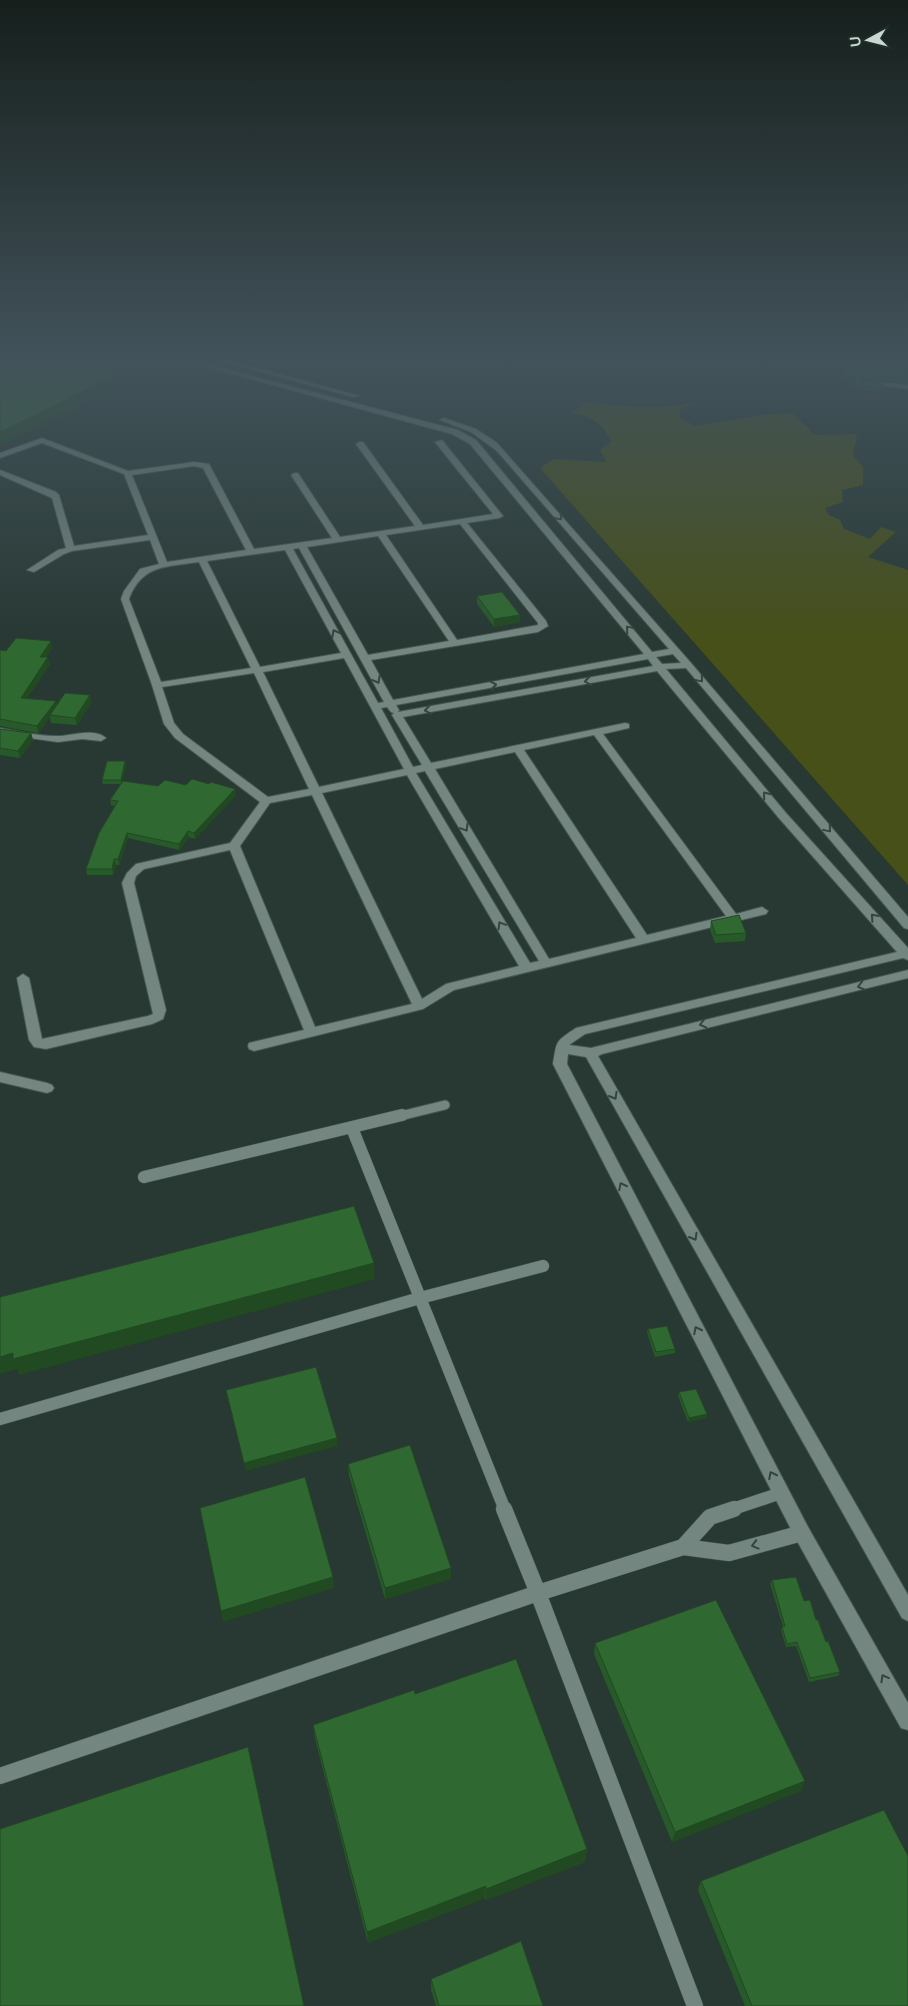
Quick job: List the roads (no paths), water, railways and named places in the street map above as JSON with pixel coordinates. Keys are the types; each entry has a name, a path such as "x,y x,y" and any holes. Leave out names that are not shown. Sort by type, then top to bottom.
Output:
{"street":[{"path":"80,455 128,473 194,464 206,466 252,553"},
{"path":"368,455 421,528"},
{"path":"266,801 179,736 170,724 158,685 125,600 128,591 143,572 164,566 499,516 449,455"},
{"path":"483,455 782,815 907,954 581,1031 563,1043 560,1064 802,1533 908,1721"},
{"path":"505,455 688,664 908,925"},
{"path":"0,472 53,494 56,497 71,549"},
{"path":"128,473 164,566"},
{"path":"295,475 338,540"},
{"path":"365,658 538,629 543,626 543,623 462,522"},
{"path":"381,534 455,643"},
{"path":"31,570 61,552 71,549 153,537"},
{"path":"302,545 390,704 546,963"},
{"path":"288,547 410,771 526,967"},
{"path":"203,560 388,938 419,1006"},
{"path":"376,706 675,651"},
{"path":"158,685 346,655"},
{"path":"381,718 661,667 688,664"},
{"path":"24,978 35,1040 39,1044 152,1020 159,1016 160,1010 128,883 131,875 140,866 234,846 266,801 625,726"},
{"path":"0,731 58,739 82,736 101,738"},
{"path":"597,732 733,918"},
{"path":"517,748 644,940"},
{"path":"234,846 311,1032"},
{"path":"254,1046 419,1006 450,986 762,911"},
{"path":"561,1049 593,1053 908,974"},
{"path":"593,1053 593,1059 908,1612"},
{"path":"0,1077 47,1088"}],"lane":[{"path":"144,1177 445,1105"},
{"path":"352,1128 538,1593 694,2006"},
{"path":"0,1419 420,1298 543,1266"},
{"path":"683,1547 710,1517 781,1493"},
{"path":"0,1776 538,1593 683,1547 729,1552 802,1533"}]}
